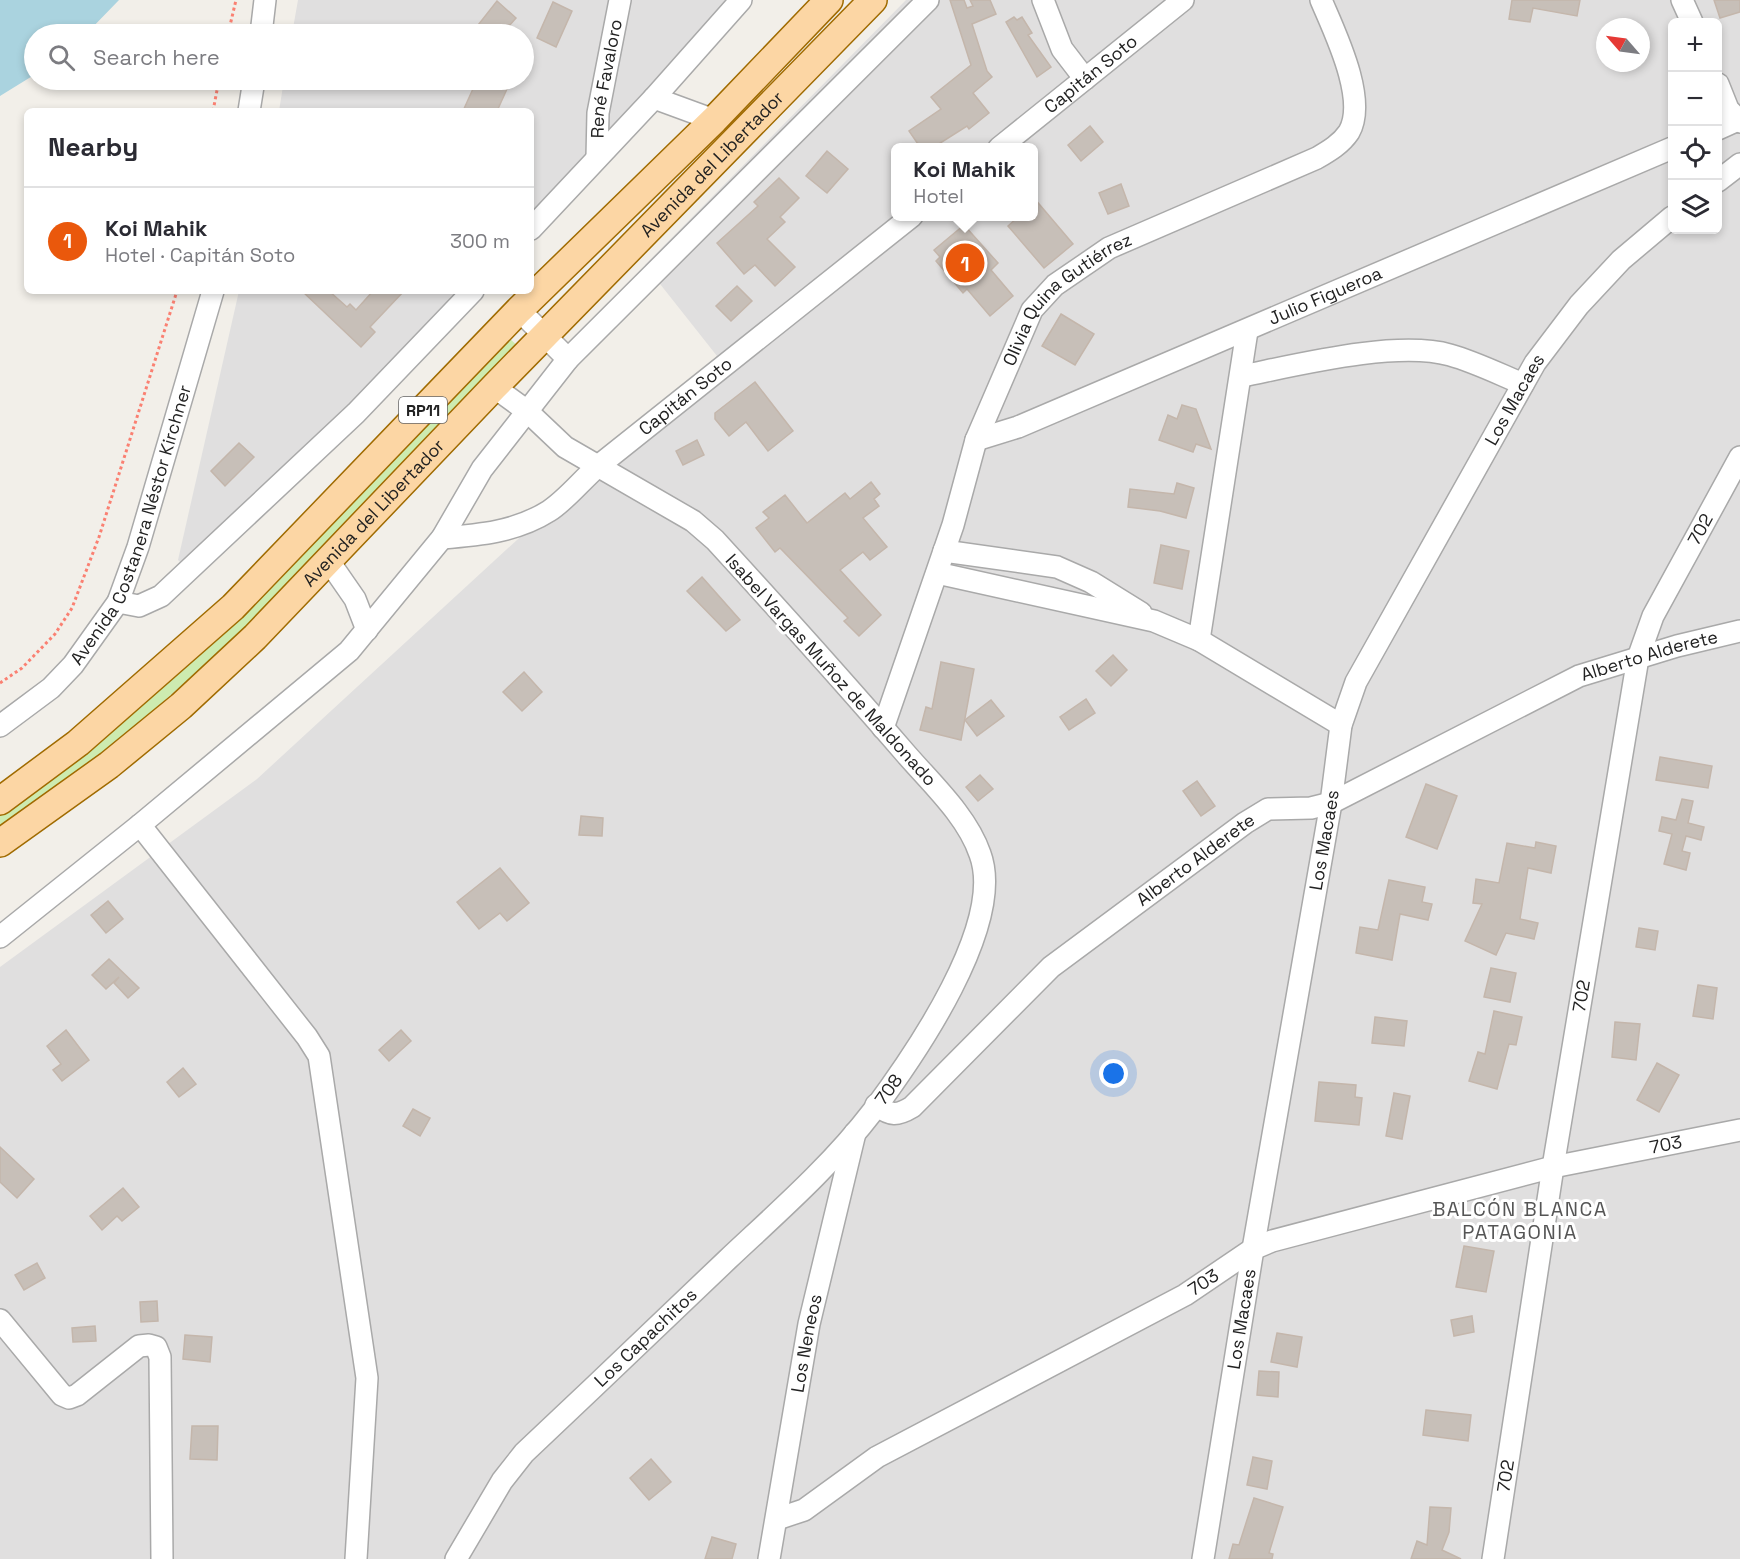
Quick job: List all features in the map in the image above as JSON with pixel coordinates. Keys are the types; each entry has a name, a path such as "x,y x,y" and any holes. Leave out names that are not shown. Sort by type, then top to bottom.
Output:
{"main road":[{"name":"Avenida del Libertador","path":"0,801 78,743 151,682 233,607 519,310 714,120 830,0"},
{"name":"Avenida del Libertador","path":"0,843 109,765 181,706 255,637 494,387 873,0"}],"street":[{"path":"262,24 265,0"},
{"name":"René Favaloro","path":"597,158 598,113 620,0"},
{"path":"534,226 654,98 741,0"},
{"name":"Avenida del Libertador","path":"0,937 140,825 349,651 442,538 482,469 568,359 928,0"},
{"path":"1043,0 1062,49 1085,79"},
{"name":"Capitán Soto","path":"1004,143 1183,0"},
{"name":"Olivia Quina Gutiérrez","path":"883,728 937,573 976,440 1032,310 1056,285 1109,248 1317,158 1338,145 1350,131 1353,97 1345,59 1321,0"},
{"path":"1682,0 1690,18"},
{"path":"249,108 252,90"},
{"path":"1722,94 1728,109 1739,121 1722,127"},
{"path":"654,98 714,120"},
{"name":"Julio Figueroa","path":"976,440 1018,427 1247,331 1668,150"},
{"path":"1719,180 1740,164"},
{"name":"Los Macaes","path":"1203,1559 1253,1249 1330,803 1341,725 1356,682 1377,641 1535,363 1579,305 1621,260 1668,220"},
{"name":"Capitán Soto","path":"442,538 488,534 517,526 549,511 597,467 906,221"},
{"name":"Avenida Costanera Néstor Kirchner","path":"0,726 51,688 73,665 118,602 138,547 212,294"},
{"path":"118,602 139,606 161,597 356,413 470,294"},
{"path":"519,310 568,359"},
{"path":"1199,640 1242,376 1247,331"},
{"path":"1242,376 1353,355 1427,351 1450,355 1522,384"},
{"name":"Isabel Vargas Muñoz de Maldonado","path":"494,387 527,411 565,447 693,520 715,540 883,728 968,830 981,855 986,883 980,920 971,946 919,1046"},
{"name":"702","path":"1493,1559 1553,1167 1638,658 1653,616 1740,457"},
{"path":"944,551 1057,567 1091,582 1154,621 1199,640 1341,725"},
{"path":"328,560 355,599 367,630"},
{"path":"937,573 1154,621"},
{"name":"Alberto Alderete","path":"876,1105 888,1113 898,1115 912,1107 1052,967 1245,823 1269,809 1311,808 1330,803 1579,676 1677,646 1740,631"},
{"path":"140,825 300,1028 319,1056 367,1378 356,1559"},
{"name":"708","path":"856,1130 919,1046"},
{"name":"Los Neneos","path":"769,1559 809,1324 856,1130"},
{"name":"Los Capachitos","path":"456,1559 502,1481 524,1454 783,1207 856,1130"},
{"name":"703","path":"777,1519 804,1510 877,1457 1185,1295 1253,1249 1272,1241 1553,1167 1740,1130"},
{"path":"0,1320 62,1395 69,1398 77,1395 139,1346 156,1347 160,1357 162,1559"}],"path":[{"path":"230,24 236,0"},
{"path":"214,108 217,90"},
{"path":"0,683 22,668 55,634 72,608 99,537 176,294"}],"shaded area":[{"path":"298,0 749,0 534,224 534,108 279,108 282,90 534,90 534,24 294,24"},
{"path":"906,0 1740,0 1740,1559 0,1559 0,967 257,779 717,356 645,265"},
{"path":"238,294 467,294 196,577 178,560"}],"green space":[{"path":"509,338 520,348 254,621 104,754 0,832 0,815 87,750"}],"water":[{"path":"0,0 119,0 96,24 24,24 24,81 0,96"}],"building":[{"path":"950,0 964,0 967,8 973,6 970,0 990,0 996,14 972,24 987,71 992,77 973,93 989,113 969,129 967,126 940,143 917,143 909,131 941,109 931,97 971,65"},
{"path":"1512,0 1580,0 1577,16 1533,8 1530,22 1509,19"},
{"path":"1714,0 1740,0 1740,12 1720,18"},
{"path":"497,1 516,18 511,24 479,24"},
{"path":"553,2 572,11 556,47 537,38"},
{"path":"1014,17 1017,20 1022,17 1032,33 1028,35 1051,67 1037,77 1006,22"},
{"path":"472,90 507,90 498,108 464,108"},
{"path":"1090,126 1103,142 1081,161 1068,145"},
{"path":"827,151 848,169 827,193 806,176"},
{"path":"779,178 799,198 780,217 785,222 767,239 795,267 775,286 755,265 744,274 717,243 758,206 754,202"},
{"path":"1121,184 1129,206 1108,214 1099,193"},
{"path":"1038,203 1073,244 1044,268 1008,226 1014,221 1038,221"},
{"path":"964,225 998,263 991,270 1013,296 990,316 967,289 963,293 936,261 940,257 934,250"},
{"path":"737,286 752,301 731,321 716,306"},
{"path":"305,294 332,294 347,307 350,304 356,310 370,294 401,294 370,327 375,332 361,347"},
{"path":"1061,314 1094,334 1075,365 1042,346"},
{"path":"755,382 793,431 768,451 746,422 729,436 715,419 715,413"},
{"path":"1182,405 1196,409 1211,449 1196,444 1193,452 1159,440 1168,415 1177,419"},
{"path":"697,440 704,455 683,465 676,451"},
{"path":"239,443 254,457 225,486 211,471"},
{"path":"871,482 880,494 874,499 879,506 863,518 887,547 870,560 863,552 840,570 881,615 859,636 844,621 848,618 780,548 775,552 756,528 769,518 763,512 785,495 807,523 845,493 850,499"},
{"path":"1177,483 1194,488 1186,518 1160,511 1128,507 1130,489 1174,494"},
{"path":"1161,545 1189,551 1182,589 1154,583"},
{"path":"702,577 740,620 726,631 687,591"},
{"path":"1113,655 1127,670 1111,686 1096,671"},
{"path":"941,662 974,669 961,740 920,730 926,707 932,709"},
{"path":"524,672 542,692 522,711 503,692"},
{"path":"1086,699 1095,713 1069,730 1060,717"},
{"path":"991,700 1004,716 977,736 965,720"},
{"path":"1660,757 1712,766 1708,788 1656,780"},
{"path":"980,775 993,789 978,801 966,787"},
{"path":"1197,781 1215,806 1201,816 1183,791"},
{"path":"1426,784 1457,796 1437,849 1406,837"},
{"path":"1682,799 1693,801 1688,823 1704,827 1701,840 1686,836 1682,851 1690,853 1686,870 1664,864 1672,834 1659,831 1662,817 1676,820"},
{"path":"581,816 603,818 602,836 579,835"},
{"path":"1536,842 1556,846 1551,873 1528,868 1520,919 1538,923 1534,939 1506,933 1496,955 1465,941 1482,904 1473,903 1476,879 1499,883 1507,843 1535,848"},
{"path":"500,868 529,903 507,921 500,913 479,929 457,902"},
{"path":"1389,880 1425,887 1422,902 1432,904 1428,920 1400,914 1392,960 1356,953 1360,927 1378,930"},
{"path":"108,901 123,919 106,933 91,915"},
{"path":"1639,928 1658,931 1655,950 1636,947"},
{"path":"109,959 139,988 128,998 114,983 119,977 106,989 92,975"},
{"path":"1491,968 1516,973 1510,1002 1484,997"},
{"path":"1698,985 1717,988 1713,1019 1693,1016"},
{"path":"1494,1011 1522,1017 1516,1045 1509,1044 1497,1089 1469,1081 1478,1052 1485,1054"},
{"path":"1375,1017 1407,1021 1404,1046 1372,1043"},
{"path":"1615,1022 1640,1024 1636,1060 1612,1057"},
{"path":"66,1030 89,1060 62,1081 53,1070 61,1064 47,1046"},
{"path":"401,1030 411,1041 389,1061 379,1050"},
{"path":"1657,1063 1679,1075 1659,1112 1637,1100"},
{"path":"183,1068 196,1084 179,1097 167,1082"},
{"path":"1319,1082 1356,1085 1355,1097 1362,1098 1359,1125 1315,1121"},
{"path":"1394,1093 1410,1096 1402,1139 1386,1136"},
{"path":"413,1109 430,1118 420,1136 403,1126"},
{"path":"0,1147 34,1179 17,1198 0,1182"},
{"path":"123,1188 139,1207 122,1221 117,1216 102,1230 90,1216"},
{"path":"1464,1246 1494,1251 1486,1292 1456,1287"},
{"path":"37,1263 45,1278 24,1290 15,1275"},
{"path":"157,1301 158,1321 141,1322 140,1302"},
{"path":"1472,1316 1474,1332 1454,1336 1451,1320"},
{"path":"95,1326 96,1341 73,1342 72,1328"},
{"path":"1277,1333 1302,1337 1297,1367 1271,1362"},
{"path":"185,1335 212,1337 210,1362 183,1359"},
{"path":"1259,1371 1279,1372 1278,1397 1257,1395"},
{"path":"1426,1410 1471,1415 1468,1441 1423,1435"},
{"path":"192,1426 218,1426 217,1460 190,1459"},
{"path":"1253,1457 1272,1461 1267,1489 1247,1485"},
{"path":"651,1459 671,1482 649,1500 630,1478"},
{"path":"1254,1498 1283,1507 1269,1553 1273,1554 1272,1559 1229,1559 1233,1544 1239,1545"},
{"path":"1430,1507 1451,1508 1449,1532 1442,1550 1461,1559 1411,1559 1417,1541 1427,1545"},
{"path":"712,1537 736,1544 732,1559 705,1559"}],"place":[{"name":"Koi Mahik","path":"965,263"}],"district":[{"name":"BALCÓN BLANCA PATAGONIA","path":"1520,1220"}]}
